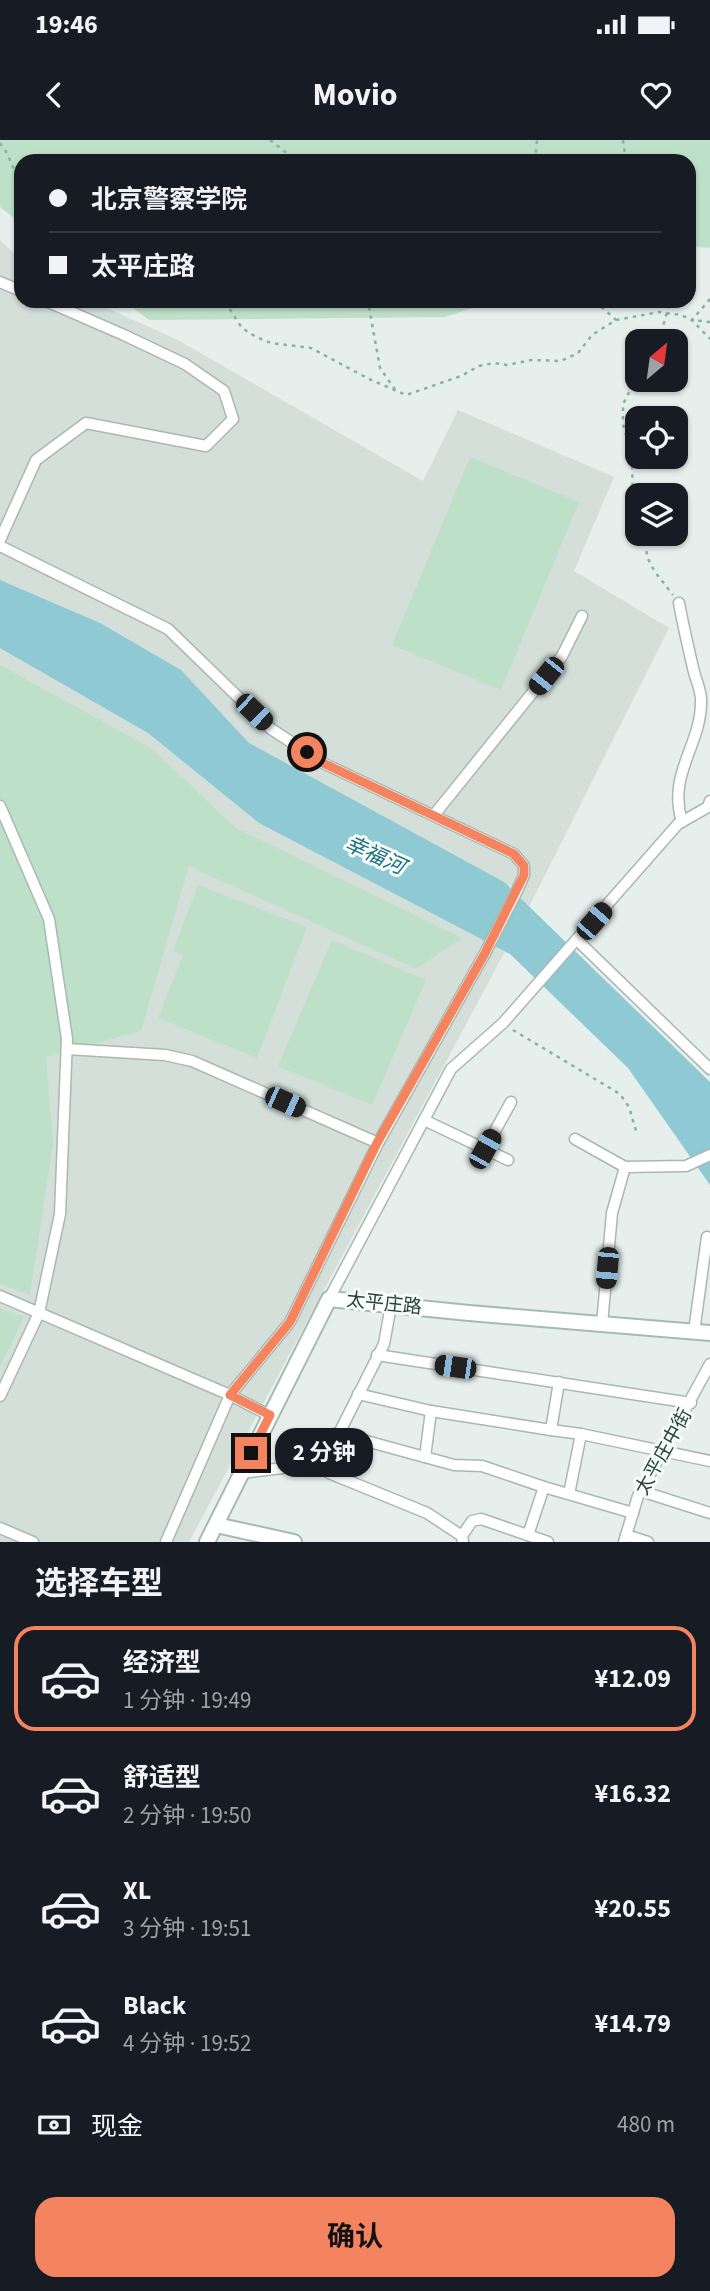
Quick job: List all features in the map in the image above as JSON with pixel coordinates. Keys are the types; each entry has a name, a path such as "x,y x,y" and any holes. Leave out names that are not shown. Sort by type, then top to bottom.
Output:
{"street":[{"path":"62,308 185,364 224,391 233,419 206,446 86,423 36,460 0,543 168,629 271,729 325,764 514,854 524,866 524,875 516,893 484,955 377,1143 290,1322 230,1395 166,1542"},
{"path":"679,603 701,699 696,730 677,791 682,822"},
{"path":"434,816 562,656 582,616"},
{"path":"0,806 48,919 68,1039 60,1214 39,1313 0,1396"},
{"path":"329,1298 451,1069 503,1023 678,824 709,806"},
{"path":"576,942 710,1069"},
{"path":"67,1049 165,1055 192,1061 377,1143"},
{"path":"485,1149 511,1102"},
{"path":"424,1120 508,1160"},
{"path":"575,1139 625,1167 686,1166 708,1156"},
{"path":"602,1324 612,1213 625,1167"},
{"path":"694,1332 706,1237"},
{"path":"0,1296 230,1395 270,1415"},
{"name":"太平庄路","path":"207,1542 329,1298 710,1333"},
{"path":"391,1305 384,1344 324,1463 329,1473 427,1513 463,1539 472,1521 481,1519 548,1542"},
{"path":"377,1355 691,1403"},
{"name":"太平庄中街","path":"625,1539 641,1491 710,1364"},
{"path":"551,1430 559,1382"},
{"path":"358,1394 431,1411 582,1434 710,1461"},
{"path":"425,1457 431,1411"},
{"path":"337,1433 454,1465 482,1466 633,1513"},
{"path":"569,1494 582,1434"},
{"path":"241,1473 324,1463"},
{"path":"528,1535 544,1487"},
{"path":"641,1491 710,1513"},
{"path":"216,1525 294,1542"},
{"path":"0,1528 33,1542"},
{"path":"625,1539 648,1542"}],"path":[{"path":"271,140 288,154"},
{"path":"0,143 14,170"},
{"path":"692,320 710,299"},
{"path":"229,308 242,328 256,337 271,344 311,348 406,395 452,380 479,366 494,363 507,365 531,360 561,361 578,353 592,335 616,320 667,313 710,322"},
{"path":"369,308 380,368 396,391"},
{"path":"603,308 616,320"},
{"path":"662,329 668,308"},
{"path":"692,320 710,339"},
{"path":"629,392 623,404 623,424 632,456 633,483"},
{"path":"646,546 647,557 655,572 679,603"},
{"path":"503,1023 620,1094 629,1107 637,1134"}],"shaded area":[{"path":"0,240 14,253 14,308 107,308 176,339 423,481 458,410 614,477 574,571 669,628 532,901 189,1542 0,1542"}],"green space":[{"path":"0,140 710,140 710,248 696,247 696,154 14,154 14,218 0,207"},
{"path":"133,308 473,308 445,317 149,320"},
{"path":"470,457 579,502 501,690 392,645"},
{"path":"0,665 151,748 236,828 462,938 416,969 189,866 141,1031 46,1057 53,1143 30,1295 0,1284"},
{"path":"198,885 307,927 257,1058 158,1018 183,955 173,951"},
{"path":"332,940 426,980 372,1105 278,1066"},
{"path":"0,1308 24,1317 0,1367"}],"water":[{"name":"幸福河","path":"0,580 100,623 181,670 249,743 504,882 710,1082 710,1185 628,1068 510,954 259,823 148,733 0,648"}],"route":[{"path":"251,1453 270,1415 230,1395 290,1322 377,1143 484,955 524,875 524,866 514,854 325,764 307,752"}]}
